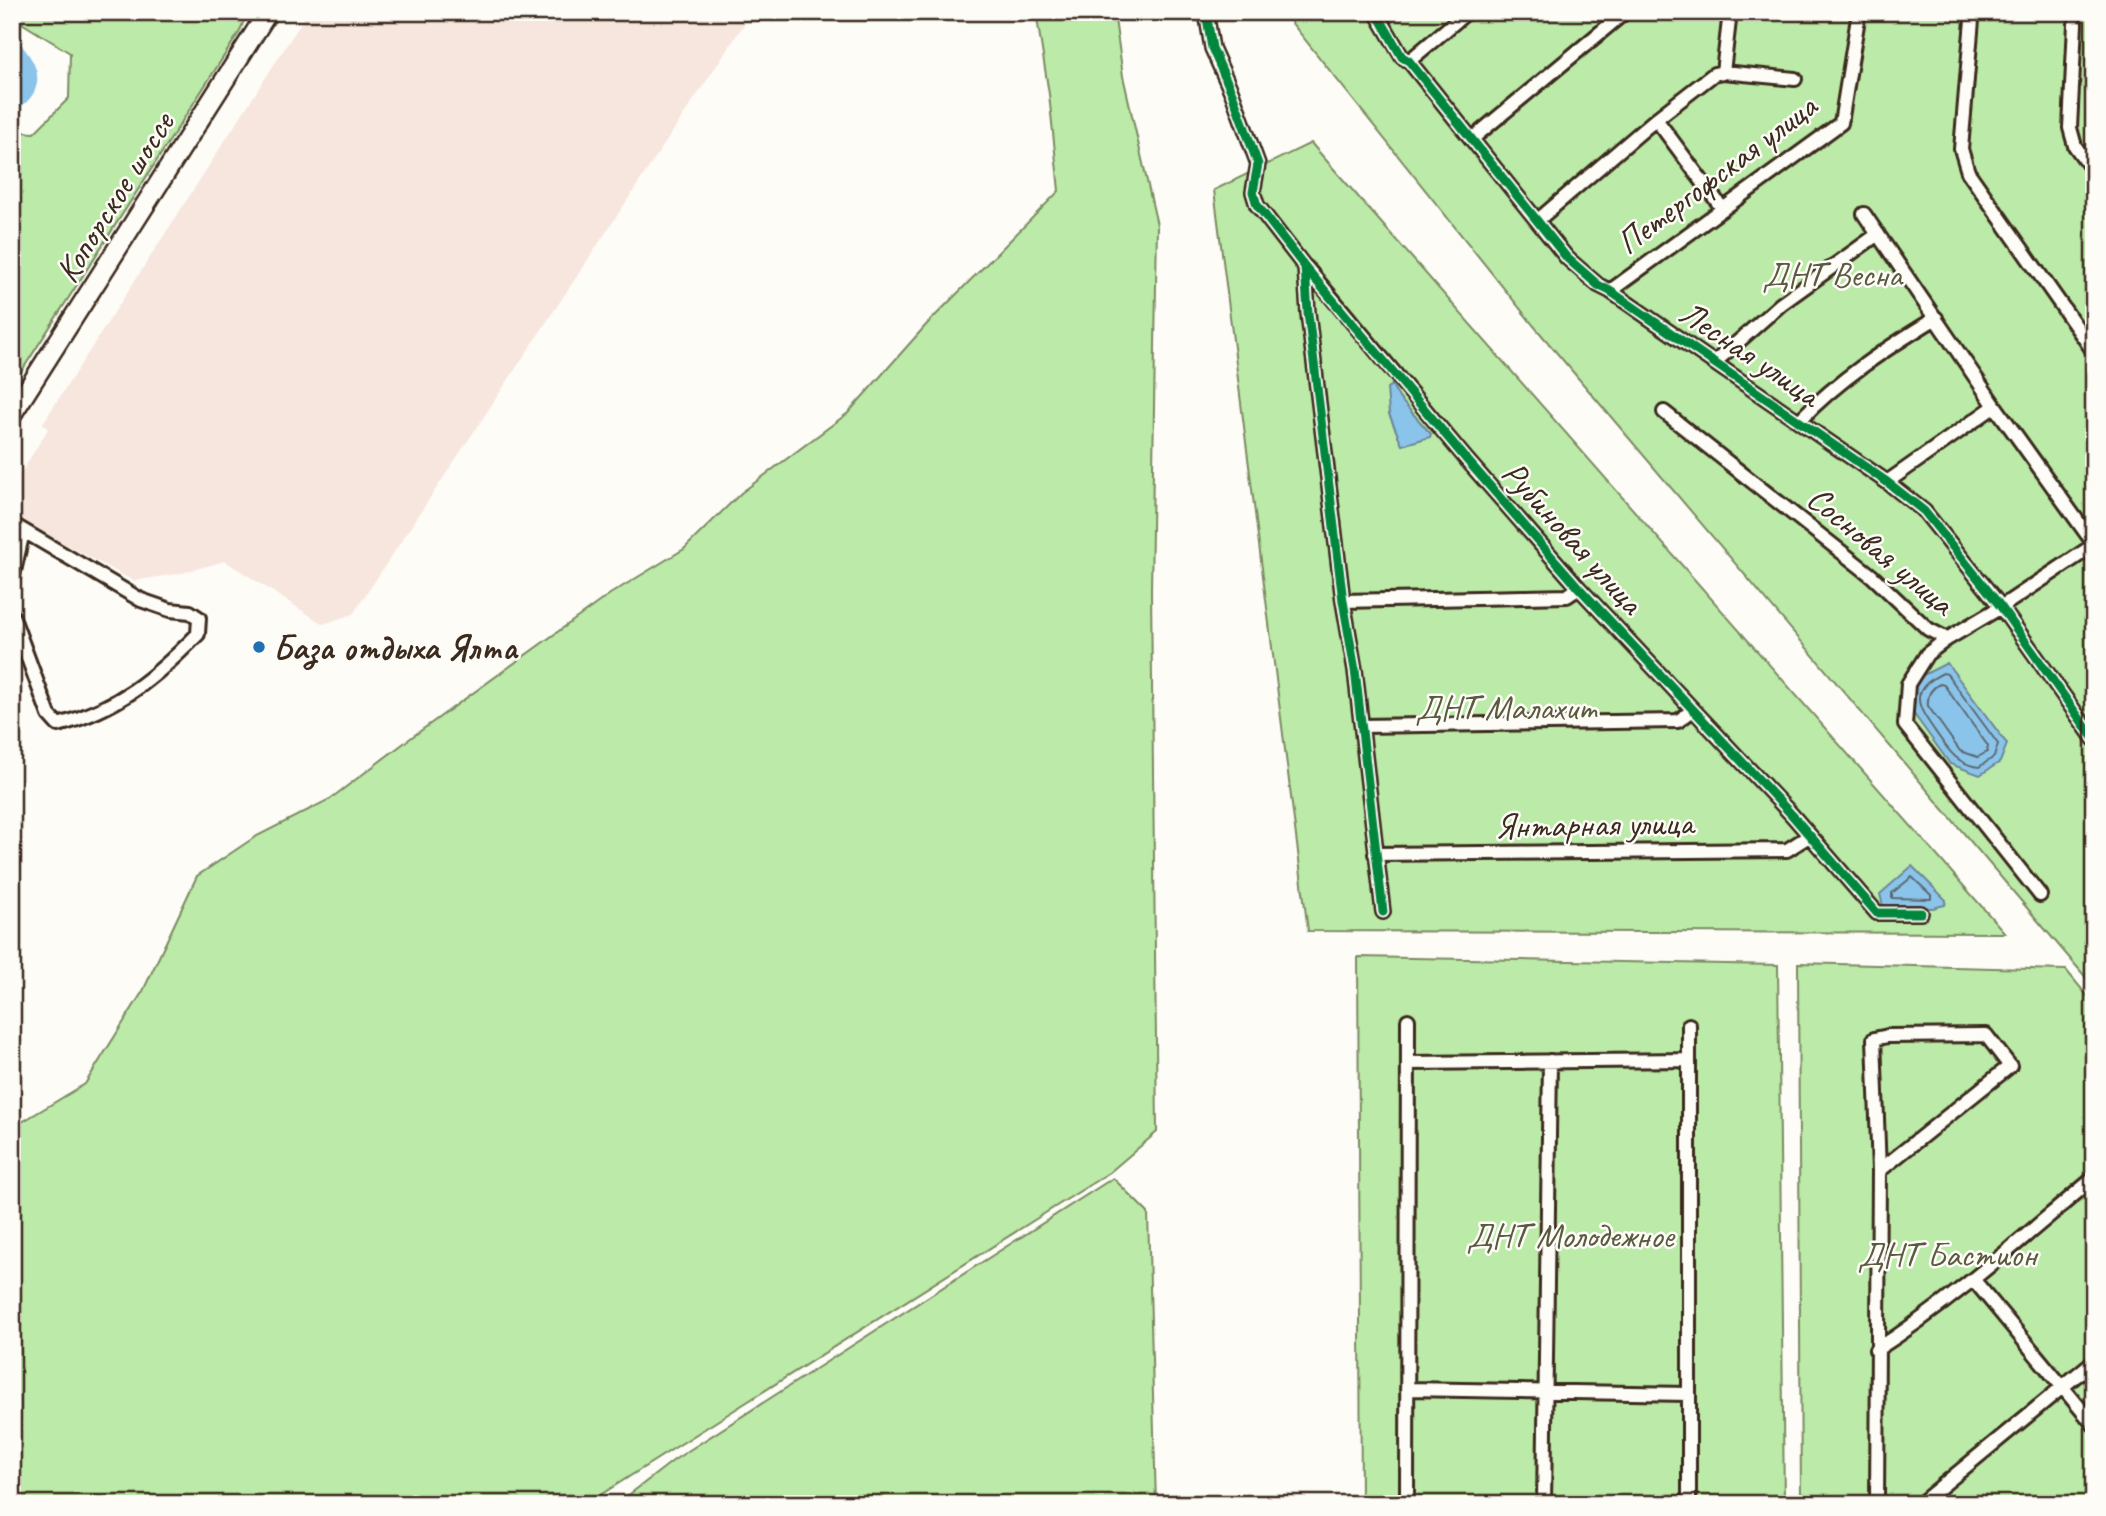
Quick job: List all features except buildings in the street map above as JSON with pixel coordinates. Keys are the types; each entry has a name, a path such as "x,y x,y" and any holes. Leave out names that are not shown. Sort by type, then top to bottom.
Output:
{"main road":[{"name":"Копорское шоссе","path":"12,414 268,12"}],"street":[{"name":"Рубиновая улица","path":"1206,12 1212,48 1258,164 1253,192 1257,205 1305,267 1579,588 1877,913 1921,914"},
{"name":"Лесная улица","path":"1376,12 1402,57 1409,61 1567,258 1598,285 1887,482 1924,511 2001,607 2094,739"},
{"path":"1409,61 1467,12"},
{"path":"1472,139 1625,12"},
{"path":"1723,72 1730,12"},
{"name":"Петергофская улица","path":"1609,291 1841,123 1859,12"},
{"path":"1972,20 1961,149 1968,172 2094,352"},
{"path":"2075,24 2070,128 2075,146 2094,173"},
{"path":"1538,220 1656,119 1714,74 1723,72 1796,79"},
{"path":"1656,119 1722,208"},
{"path":"1864,214 1995,406 2094,544 2001,607 1947,639"},
{"path":"1714,363 1781,304 1878,234"},
{"path":"1305,267 1308,313 1343,601 1362,726 1383,912"},
{"path":"1799,421 1845,378 1936,318"},
{"path":"1887,482 1995,406"},
{"name":"Сосновая улица","path":"1664,412 1872,576 1928,629 1947,639 1927,654 1908,684 1905,725 2040,895"},
{"path":"12,580 18,528 141,600 170,610 190,612 199,618 198,634 131,695 83,718 58,725 49,715 12,615"},
{"path":"1343,601 1567,596 1579,588"},
{"path":"1362,726 1678,721 1693,710"},
{"name":"Янтарная улица","path":"1375,854 1787,850 1809,836"},
{"path":"1407,1504 1408,1020"},
{"path":"1689,1025 1689,1504"},
{"path":"1877,1504 1879,1171 1874,1039 1888,1036 1986,1035 2011,1066 1879,1171"},
{"path":"1408,1063 1689,1060"},
{"path":"1544,1504 1550,1062"},
{"path":"1876,1350 1902,1334 1973,1279 2094,1178"},
{"path":"1973,1279 2094,1425"},
{"path":"1920,1504 2094,1361"},
{"path":"1407,1389 1689,1394"}],"shaded area":[{"path":"308,12 752,12 353,614 323,624 225,561 182,573 134,581 12,516 12,488 48,429 43,423"}],"green space":[{"path":"12,12 247,12 240,31 12,386 12,131 34,133 69,98 70,53 12,17"},
{"path":"1036,12 1114,12 1123,76 1157,225 1151,590 1157,1132 1110,1172 586,1504 12,1504 12,1128 85,1084 143,991 197,876 255,837 330,799 610,594 684,549 741,493 848,413 927,324 1059,191 1049,94"},
{"name":"ДНТ Весна","path":"1283,12 2094,12 2094,987 1534,326"},
{"name":"ДНТ Малахит","path":"1311,143 2005,933 1308,931 1214,190"},
{"name":"ДНТ Молодежное","path":"1358,957 1778,965 1784,1504 1361,1504"},
{"name":"ДНТ Бастион","path":"1798,963 2066,970 2094,1004 2094,1504 1801,1504"},
{"path":"1113,1178 1148,1213 1156,1504 617,1504 674,1460"}],"water":[{"path":"1392,385 1399,398 1431,434 1430,437 1402,445 1389,414 1387,388"},
{"path":"1947,663 2007,744 2000,762 1980,775 1950,764 1911,710 1912,694 1921,676"},
{"path":"1912,866 1946,900 1945,905 1933,908 1883,906 1880,894"}],"waterway":[{"path":"12,48 23,62 28,76 25,89 12,102"}],"cycle path":[{"path":"1206,12 1212,48 1258,164 1253,192 1257,205 1305,267 1308,313 1343,601 1355,670 1383,912"},
{"path":"1376,12 1402,57 1409,61 1567,258 1598,285 1887,482 1924,511 2001,607 2094,739"},
{"path":"1305,267 1579,588 1792,815 1877,913 1921,913"}],"place":[{"name":"База отдыха Ялта","path":"259,647"}]}
